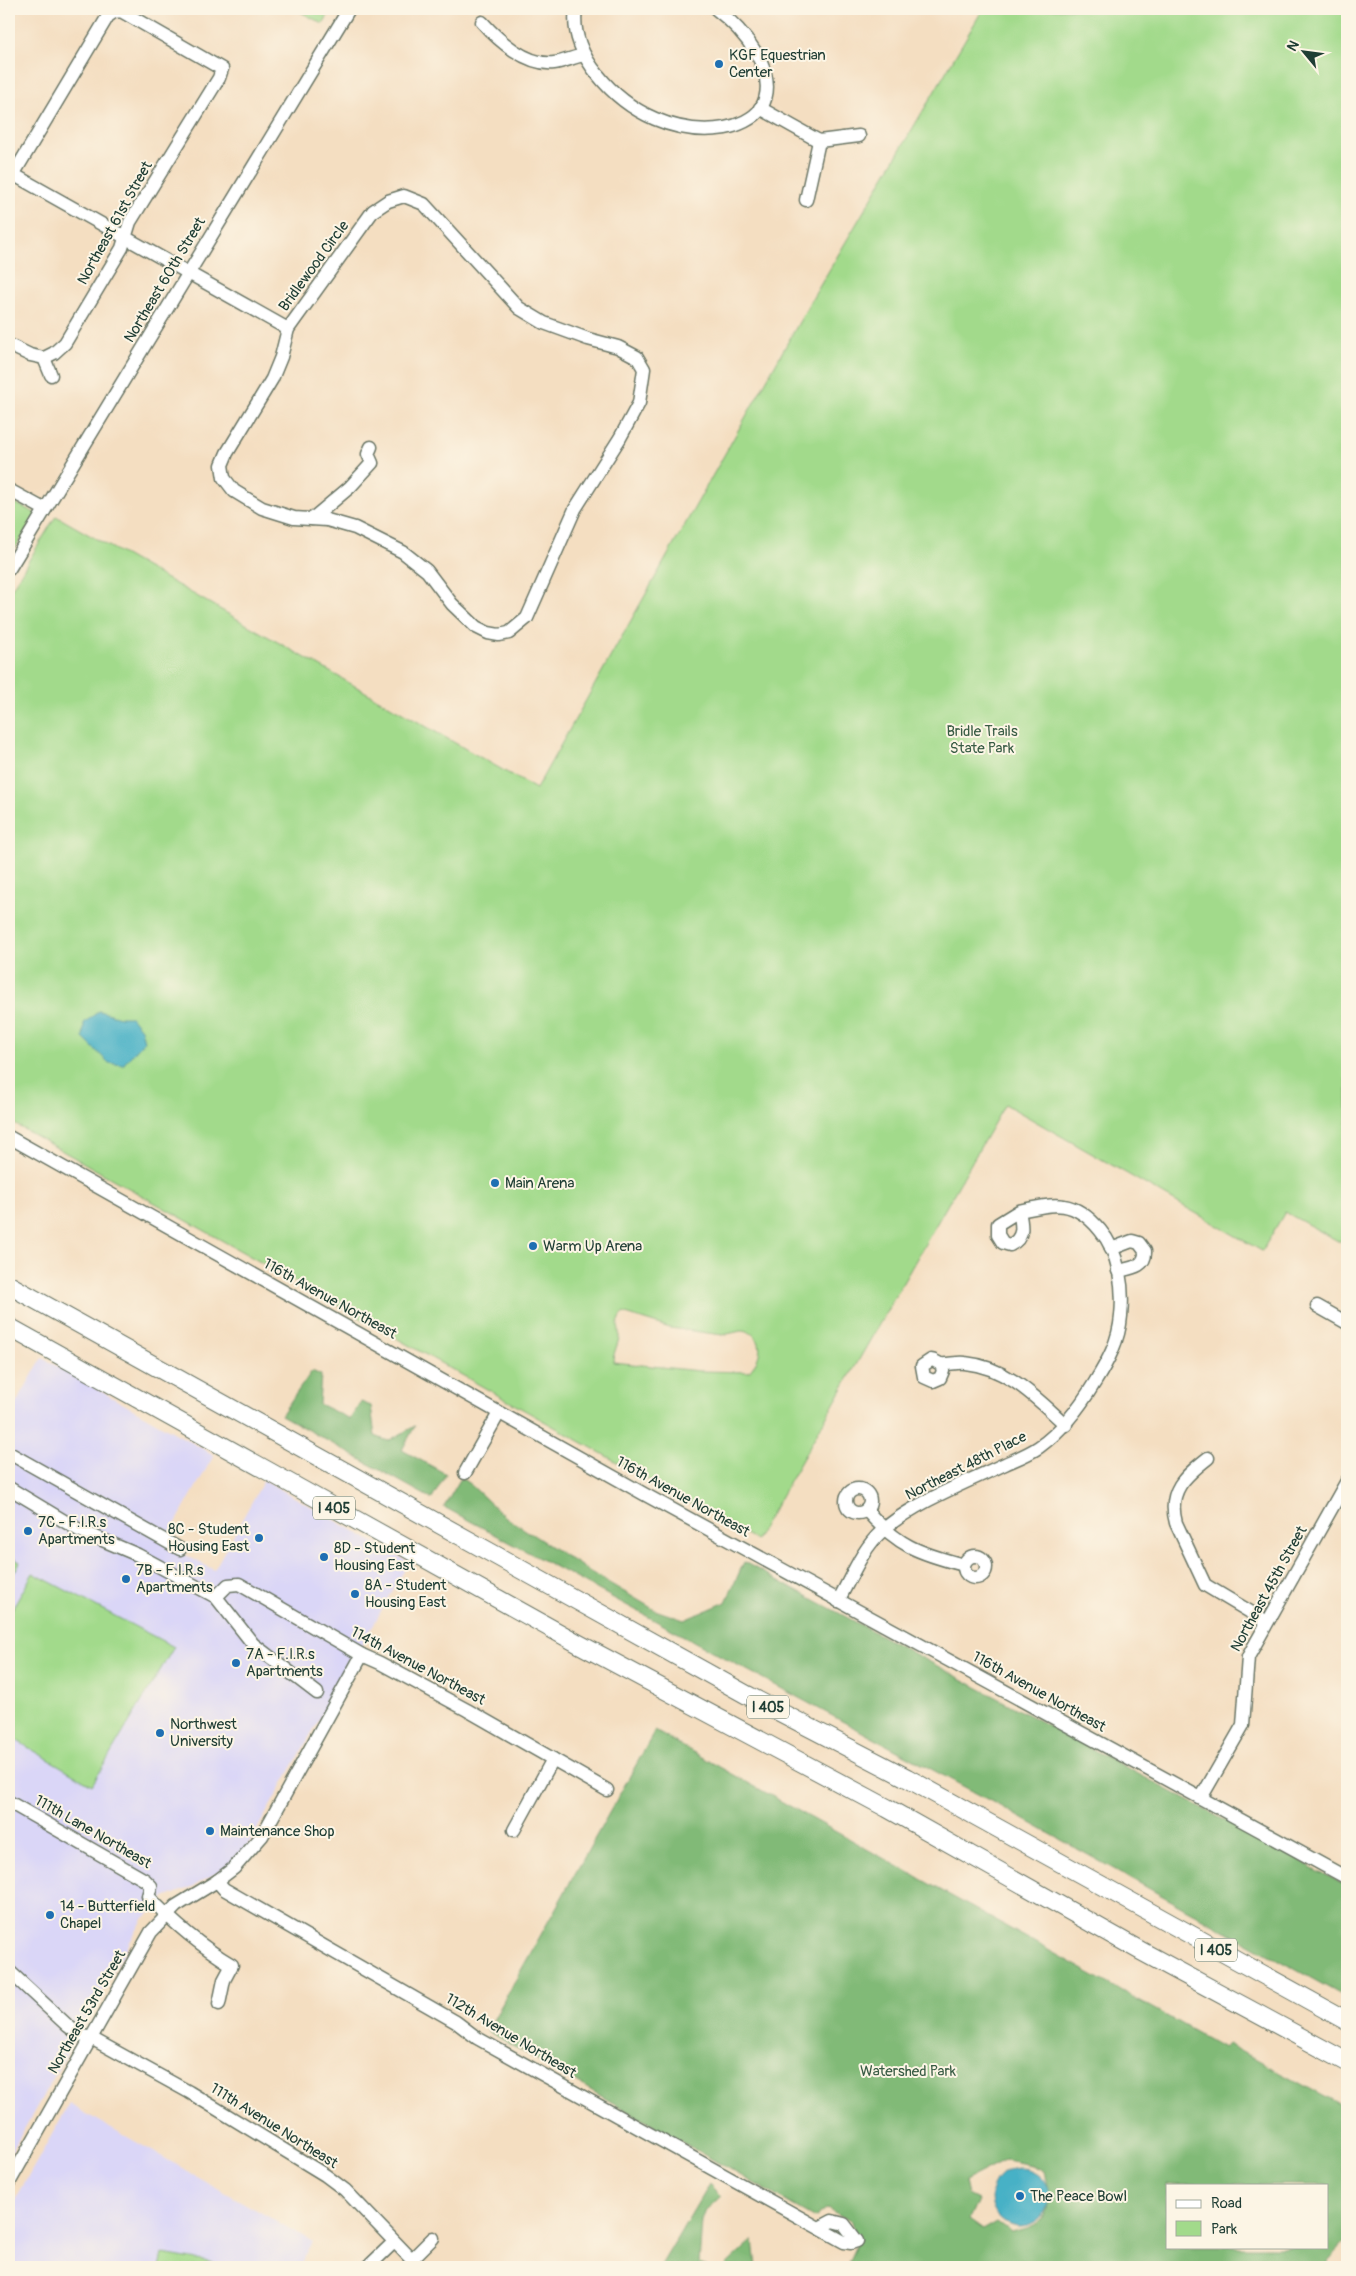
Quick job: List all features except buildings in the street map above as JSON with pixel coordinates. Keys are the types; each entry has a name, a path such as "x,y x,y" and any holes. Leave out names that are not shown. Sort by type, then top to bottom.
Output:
{"highway":[{"name":"I 405","path":"9,1285 747,1696 907,1778 1347,2021"},
{"name":"I 405","path":"9,1327 579,1644 887,1808 1141,1950 1347,2062"}],"street":[{"name":"Northeast 60th Street","path":"9,569 350,9"},
{"path":"576,9 577,33 584,54 608,88 635,108 658,121 690,130 734,127 748,119 760,108 766,91 764,75 758,55 732,21 716,9"},
{"name":"Northeast 61st Street","path":"11,173 108,16 114,12 121,12 222,69 219,78 130,222 122,248 65,343 54,353 44,358"},
{"path":"482,22 497,39 539,62 554,63 584,54"},
{"path":"760,108 819,141 859,136"},
{"path":"806,200 819,141"},
{"path":"11,173 288,329"},
{"name":"Bridlewood Circle","path":"404,196 424,204 519,308 544,323 588,339 618,347 637,357 644,369 639,403 630,421 575,509 527,618 509,633 488,633 476,626 452,604 427,571 402,552 356,528 327,520 312,519 294,518 262,508 234,491 224,478 222,465 227,453 272,379 281,357 288,329 373,211 388,201 404,196"},
{"path":"9,345 30,355 44,358 51,375"},
{"path":"312,519 350,487 372,463 368,454 371,447"},
{"path":"9,490 44,509"},
{"name":"116th Avenue Northeast","path":"9,1137 499,1413 838,1601 1347,1878"},
{"path":"1019,1211 1052,1204 1066,1205 1079,1210 1102,1232 1115,1259"},
{"path":"1136,1242 1142,1245 1146,1251 1145,1259 1140,1265 1115,1259 1136,1242"},
{"name":"Northeast 48th Place","path":"838,1601 870,1542 883,1529 933,1498 1038,1448 1066,1425 1108,1361 1119,1333 1123,1303 1115,1259"},
{"path":"1317,1306 1347,1323"},
{"path":"941,1364 966,1363 991,1369 1009,1377 1028,1391 1066,1425"},
{"path":"465,1473 499,1413"},
{"path":"9,1452 180,1549"},
{"path":"1208,1458 1180,1484 1175,1494 1173,1512 1176,1523 1205,1585 1267,1622"},
{"name":"Northeast 45th Street","path":"1201,1798 1243,1726 1246,1664 1267,1622 1347,1481"},
{"path":"9,1488 79,1530 138,1554 216,1597 253,1644 317,1693"},
{"path":"866,1510 897,1541 921,1553 964,1565"},
{"name":"114th Avenue Northeast","path":"216,1597 228,1585 239,1584 362,1655 380,1663 607,1790"},
{"name":"Northeast 53rd Street","path":"11,2175 151,1932 166,1914 188,1897 217,1881 234,1868 262,1836 362,1655"},
{"path":"514,1830 553,1759"},
{"name":"111th Lane Northeast","path":"9,1802 146,1880 151,1886 148,1896 200,1946 232,1966 224,1980 220,2004"},
{"name":"112th Avenue Northeast","path":"217,1881 224,1889 456,2022 477,2038 819,2228"},
{"name":"111th Avenue Northeast","path":"9,1971 80,2035 91,2038 189,2092 325,2175 345,2190 416,2263"},
{"path":"416,2263 433,2238"},
{"path":"368,2267 394,2242"}],"shaded area":[{"name":"Northwest University","path":"42,1358 214,1455 164,1544 214,1570 264,1480 409,1562 240,1859 194,1886 164,1898 143,1919 9,2156 9,1416"},
{"path":"69,2104 313,2242 299,2267 9,2267 9,2211"}],"green space":[{"path":"295,9 332,9 323,24"},
{"name":"Bridle Trails State Park","path":"983,9 1347,9 1347,1246 1285,1212 1262,1251 1005,1104 756,1540 9,1121 9,593 56,516 536,789 811,301","holes":["623,1313 670,1328 723,1335 745,1330 752,1334 759,1343 759,1354 749,1372 699,1371 613,1362 619,1337 618,1324"]},
{"path":"9,500 37,514 9,558"},
{"path":"312,1371 321,1375 319,1404 350,1419 361,1402 371,1406 375,1436 388,1441 415,1426 402,1450 446,1474 432,1499 281,1415"},
{"path":"461,1478 504,1516 587,1570 655,1610 684,1620 726,1602 744,1562 1347,1886 1347,1998 998,1805 444,1507"},
{"path":"9,1556 20,1562 9,1582"},
{"path":"33,1573 174,1647 92,1785 9,1736 9,1615"},
{"name":"Watershed Park","path":"655,1731 1224,2048 1228,2044 1347,2109 1347,2164 1343,2169 1347,2190 1347,2241 1322,2267 846,2267 857,2243 852,2222 827,2208 815,2218 487,2031","holes":["1006,2160 1032,2165 1044,2171 1048,2194 1047,2208 1041,2220 1028,2228 1011,2232 997,2222 983,2230 969,2220 978,2200 968,2195 965,2181"]},
{"path":"709,2184 721,2196 706,2210 702,2221 699,2263 709,2267 660,2267"},
{"path":"753,2240 756,2267 724,2267"},
{"path":"163,2254 220,2264 221,2267 160,2267"}],"water":[{"path":"99,1011 120,1017 131,1017 141,1029 144,1041 123,1065 109,1063 83,1038 84,1023"},
{"name":"The Peace Bowl","path":"1014,2168 1026,2168 1041,2176 1049,2191 1049,2203 1041,2218 1026,2226 1014,2226 999,2218 991,2203 991,2191 999,2176"}],"place":[{"name":"KGF Equestrian Center","path":"719,64"},
{"name":"Main Arena","path":"495,1183"},
{"name":"Warm Up Arena","path":"533,1246"},
{"name":"7C - F.I.R.s Apartments","path":"28,1531"},
{"name":"8C - Student Housing East","path":"259,1538"},
{"name":"8D - Student Housing East","path":"324,1557"},
{"name":"7B - F.I.R.s Apartments","path":"126,1579"},
{"name":"8A - Student Housing East","path":"355,1594"},
{"name":"7A - F.I.R.s Apartments","path":"236,1663"},
{"name":"Northwest University","path":"160,1733"},
{"name":"Maintenance Shop","path":"210,1831"},
{"name":"14 - Butterfield Chapel","path":"50,1915"},
{"name":"The Peace Bowl","path":"1020,2196"}]}
